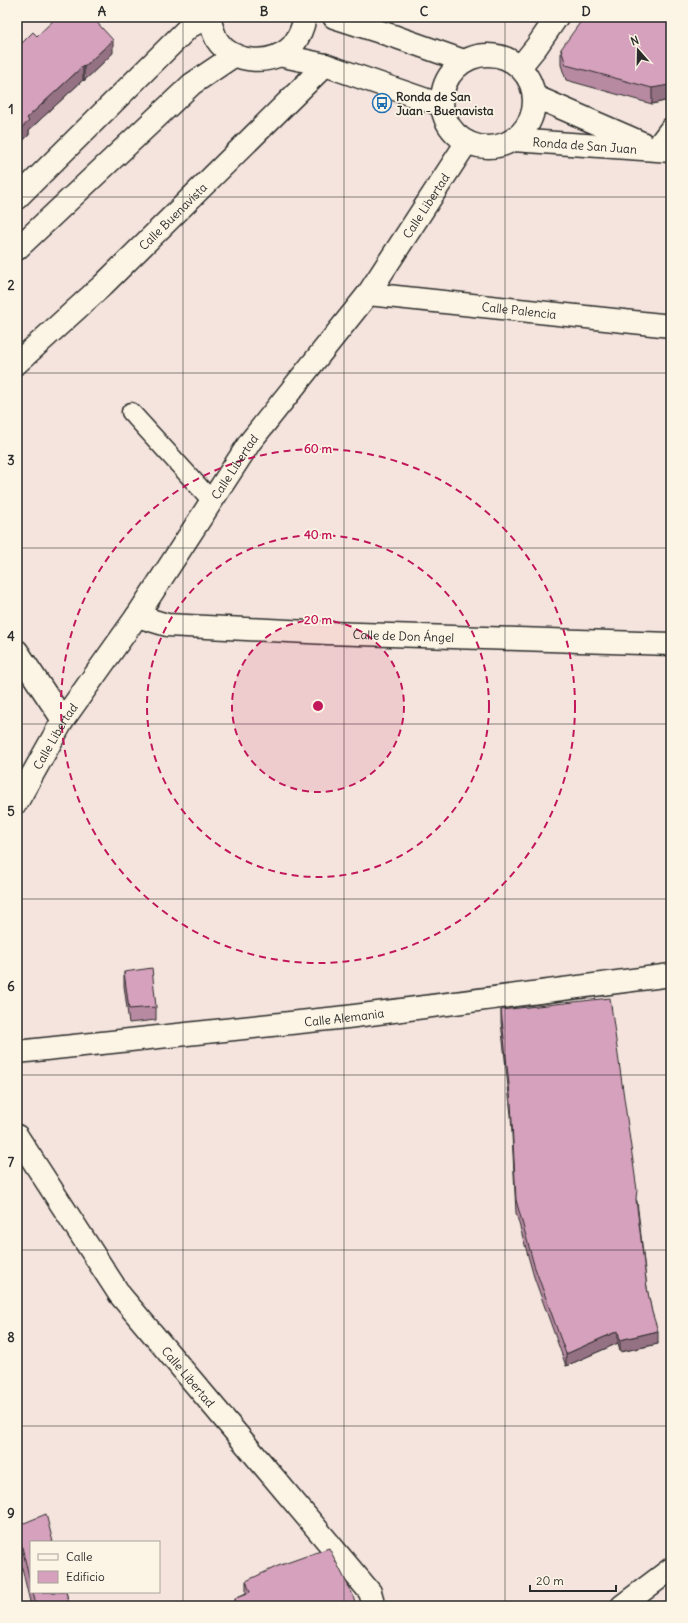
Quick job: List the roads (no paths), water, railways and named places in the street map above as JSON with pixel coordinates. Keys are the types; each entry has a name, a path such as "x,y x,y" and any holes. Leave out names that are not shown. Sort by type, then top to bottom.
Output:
{"street":[{"path":"17,198 189,27 208,17 218,40 235,55 250,60 264,60 279,55 292,46 302,32 306,17"},
{"path":"334,17 464,61"},
{"path":"520,67 557,17"},
{"path":"17,249 192,84 235,55"},
{"path":"279,55 325,65 441,105"},
{"name":"Ronda de San Juan","path":"484,55 506,58 520,67 530,80 534,96 532,114 525,129 513,140 497,147 481,147 467,142 457,136 446,122 441,105 443,87 450,74 464,61 484,55"},
{"name":"Calle Buenavista","path":"17,363 103,284 325,65"},
{"name":"Ronda de San Juan","path":"534,96 663,150"},
{"path":"663,150 671,130"},
{"name":"Ronda de San Juan","path":"513,140 663,150"},
{"name":"Calle Libertad","path":"17,802 63,720 137,616 250,442 368,294 467,142"},
{"name":"Calle Palencia","path":"368,294 671,326"},
{"path":"131,412 212,501"},
{"name":"Calle de Don Ángel","path":"137,616 167,625 213,628 328,634 671,644"},
{"path":"17,651 63,720"},
{"name":"Calle Alemania","path":"17,1052 347,1017 671,976"},
{"name":"Calle Libertad","path":"17,1136 120,1295 370,1592 374,1606"},
{"path":"622,1606 671,1569"}],"place":[{"name":"Ronda de San Juan - Buenavista","path":"382,103"}]}
